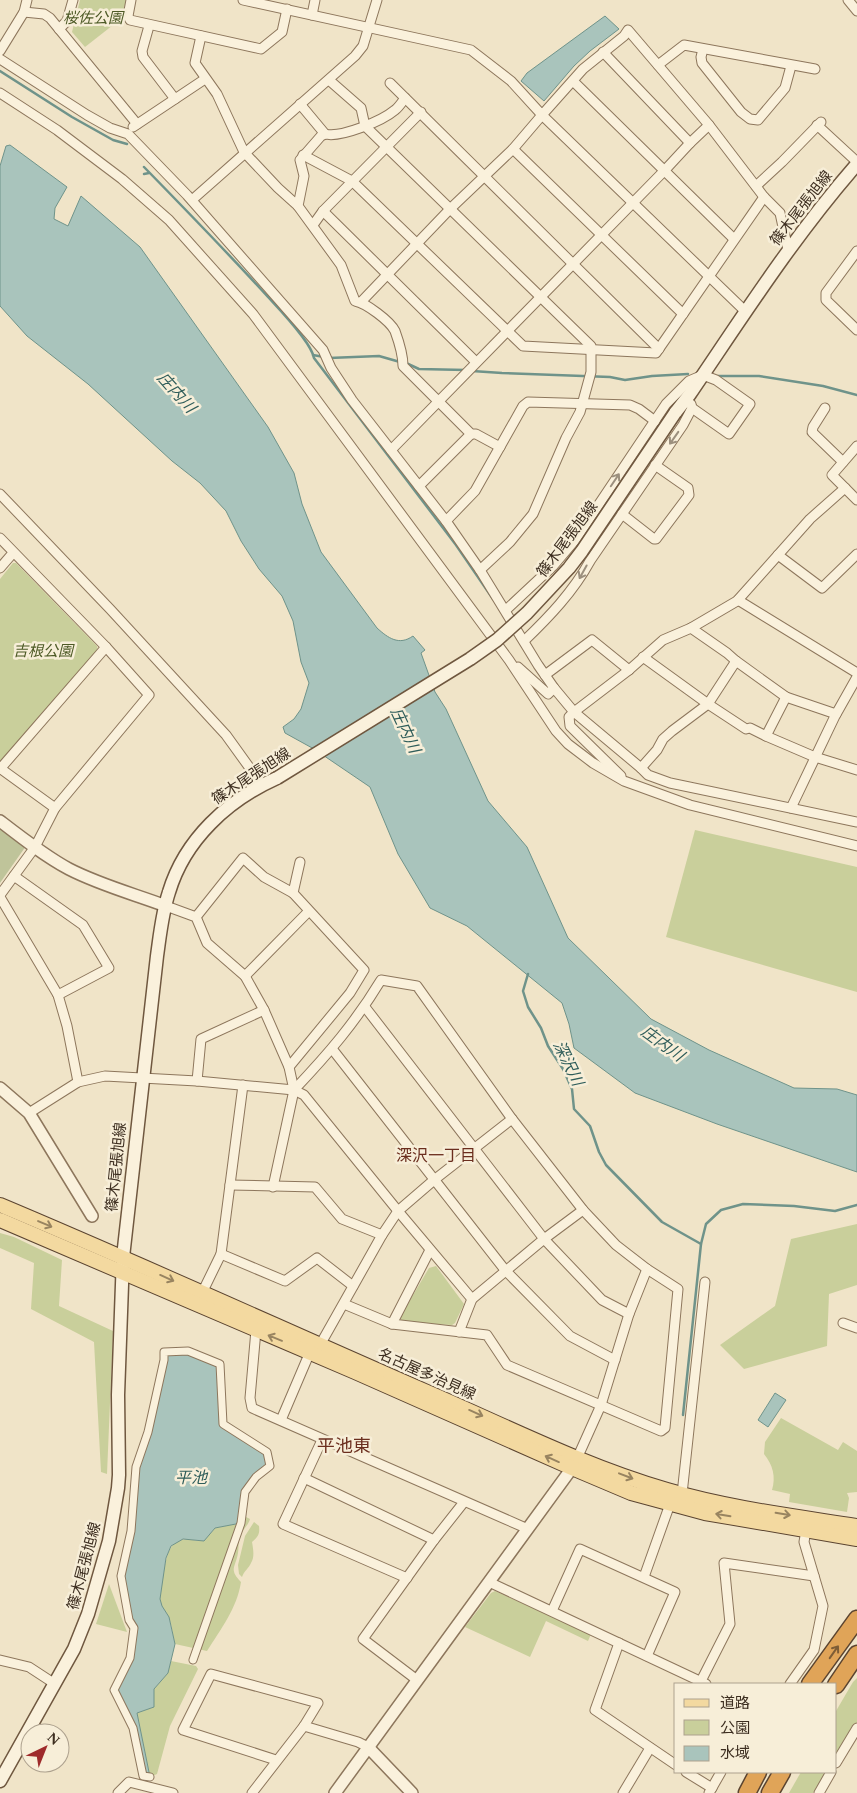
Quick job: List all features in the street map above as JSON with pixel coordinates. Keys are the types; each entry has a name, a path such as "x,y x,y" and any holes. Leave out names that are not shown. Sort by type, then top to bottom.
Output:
{"highway":[{"path":"811,1683 857,1619"},
{"path":"837,1684 857,1654"},
{"path":"747,1793 757,1773"},
{"path":"770,1793 781,1773"}],"main road":[{"name":"篠木尾張旭線","path":"0,1781 74,1649 88,1614 109,1541 118,1488 118,1395 123,1258 160,928 169,892 179,868 203,831 221,812 262,784 276,778 470,660 497,640 556,583 582,551 788,250 857,163"},
{"name":"名古屋多治見線","path":"0,1205 202,1293 315,1349 575,1463 632,1493 705,1512 857,1539"},
{"name":"名古屋多治見線","path":"0,1220 256,1330 315,1349"},
{"name":"名古屋多治見線","path":"575,1463 682,1494 728,1505 857,1526"}],"street":[{"path":"0,51 24,12 27,0"},
{"path":"59,29 67,21 73,0"},
{"path":"131,0 128,18 130,20 150,26 261,49 282,32 287,10"},
{"path":"243,0 471,50 511,81 542,115 746,312"},
{"path":"312,15 315,0"},
{"path":"192,200 329,80 363,46 370,27 376,0"},
{"path":"848,0 857,12"},
{"path":"24,12 44,14 59,29 137,124"},
{"path":"150,26 142,57 175,99"},
{"path":"361,302 450,209 513,149 573,80 603,52 624,36 628,30 709,125 764,197 780,213 788,250"},
{"path":"201,36 195,63 217,94 245,153 298,206 313,224 341,265 355,301 361,302 376,312 394,330 403,362 471,434 476,434 500,447"},
{"path":"658,65 684,45 815,69"},
{"path":"702,49 702,63 741,112 750,119 758,120 785,88 791,66"},
{"path":"603,52 690,143"},
{"path":"0,59 87,115 110,128 128,134 192,200 323,350 331,368 352,400 446,521 506,610 545,675 574,712 648,775 670,783 857,822"},
{"path":"125,132 205,79"},
{"path":"329,80 361,108 365,125 591,346 590,376 580,412 566,438 533,514 510,542 480,570"},
{"path":"573,80 734,239"},
{"path":"390,83 659,350"},
{"path":"0,93 57,130 122,179 169,220 253,314 509,660 556,731 568,744 593,763 624,781 690,805 857,846"},
{"path":"300,104 325,134 330,135 348,133 393,112 405,98"},
{"path":"313,224 323,211 420,112"},
{"path":"756,186 819,124 857,163"},
{"path":"391,450 709,125"},
{"path":"298,206 304,176 300,160 325,134"},
{"path":"513,149 683,314"},
{"path":"303,155 352,181 506,332 523,346 656,353 764,197"},
{"path":"323,211 386,275 471,368"},
{"path":"856,254 826,293 826,300 857,330"},
{"path":"506,610 553,566 575,540 666,404 689,381 703,375 716,380 750,404 729,434 692,408"},
{"path":"524,641 549,616 579,580 683,425 692,408 690,394"},
{"path":"446,521 476,491 523,406 528,402 630,405 655,421"},
{"path":"825,408 813,427 812,432 843,462"},
{"path":"419,486 471,434"},
{"path":"857,446 832,475 857,500"},
{"path":"622,514 656,539 689,495 688,488 655,465"},
{"path":"624,781 618,772 583,741 570,726 569,717 629,670 662,640 692,628 738,600 810,519 845,488"},
{"path":"0,494 110,609 226,736 262,784"},
{"path":"0,538 106,647 149,695 55,808 35,847 0,896 58,995 67,1026 78,1082"},
{"path":"0,568 13,553"},
{"path":"778,555 822,588 857,554"},
{"path":"738,600 857,675 836,714 792,808"},
{"path":"692,628 786,697 836,714"},
{"path":"545,675 592,640 629,670"},
{"path":"55,808 0,769 106,647"},
{"path":"643,657 746,729 750,728 815,757 857,770"},
{"path":"509,660 548,694 554,688"},
{"path":"642,768 657,750 663,739 708,704 736,661"},
{"path":"766,736 786,697"},
{"path":"0,821 35,847 68,868 90,879 196,917 207,943 246,976 264,1010 289,1067 294,1090 274,1187"},
{"path":"196,917 243,858 264,876 293,893 308,912 364,970 350,993 289,1067"},
{"path":"293,893 300,862"},
{"path":"14,876 83,925 109,968 58,995"},
{"path":"246,976 308,912"},
{"path":"294,1090 333,1050 365,1008 381,980 417,986 512,1119 583,1210 616,1245 678,1289 665,1428 661,1431 507,1365 486,1335 392,1324 344,1304"},
{"path":"365,1008 473,1150 544,1239 602,1300 629,1314"},
{"path":"197,1081 200,1039 264,1010"},
{"path":"333,1050 505,1270 570,1336 615,1360"},
{"path":"29,1113 78,1082 105,1076 143,1080 197,1081 294,1090 304,1095 398,1212 472,1299"},
{"path":"202,1293 221,1254 242,1085"},
{"path":"0,1088 29,1113 92,1216"},
{"path":"281,1420 315,1349 344,1304 382,1234 398,1212 434,1180 512,1119"},
{"path":"230,1185 316,1188 342,1219 382,1234"},
{"path":"459,1332 472,1299 505,1270 583,1210"},
{"path":"392,1324 430,1250"},
{"path":"221,1254 285,1282 317,1258 353,1286"},
{"path":"335,1793 575,1463 601,1405 629,1314 647,1268"},
{"path":"682,1494 705,1282"},
{"path":"843,1323 857,1328"},
{"path":"256,1330 250,1398 252,1408 528,1529"},
{"path":"150,1778 143,1776 132,1728 114,1690 130,1658 134,1628 129,1620 121,1576 131,1531 136,1467 148,1432 164,1360 164,1352 188,1351 220,1364 223,1424 267,1452 270,1466 256,1477 245,1492 241,1522 193,1660"},
{"path":"322,1440 284,1524 406,1578"},
{"path":"304,1478 434,1540"},
{"path":"417,1680 363,1639 434,1540 464,1502"},
{"path":"644,1577 670,1504"},
{"path":"791,1683 814,1650 823,1606 804,1542 806,1530"},
{"path":"552,1612 580,1549 644,1577 676,1592 647,1656"},
{"path":"488,1582 704,1683 730,1624 724,1563 814,1576"},
{"path":"619,1643 594,1710 674,1764"},
{"path":"0,1660 29,1667 55,1684"},
{"path":"252,1793 304,1726 318,1703 211,1674 183,1730 276,1760"},
{"path":"304,1726 358,1742 368,1747 412,1793"},
{"path":"837,1762 853,1741 857,1728"},
{"path":"623,1793 650,1748"},
{"path":"687,1773 710,1791 720,1773"},
{"path":"818,1793 830,1773"},
{"path":"118,1793 130,1782 173,1793"}],"green space":[{"name":"桜佐公園","path":"80,0 126,0 122,18 85,47 72,32"},
{"name":"吉根公園","path":"13,563 16,563 97,646 98,652 0,767 0,579"},
{"path":"0,829 26,846 0,883"},
{"path":"695,830 857,867 857,992 666,937"},
{"path":"857,1224 857,1285 829,1294 827,1346 744,1369 720,1345 775,1306 791,1239"},
{"path":"0,1233 14,1237 62,1260 59,1306 113,1331 107,1474 101,1472 94,1342 31,1309 34,1263 0,1248"},
{"path":"436,1266 464,1304 455,1323 452,1325 402,1322 400,1317 429,1268"},
{"path":"781,1418 838,1450 843,1442 857,1451 857,1492 847,1493 849,1498 847,1512 789,1502 790,1494 772,1490 774,1476 770,1462 764,1454 765,1442"},
{"path":"246,1517 250,1519 240,1536 234,1568 237,1578 241,1582 236,1601 228,1618 207,1651 175,1644 170,1621 162,1606 160,1597 161,1582 170,1550 173,1545 182,1540 198,1541 211,1533 215,1528 245,1523"},
{"path":"254,1522 259,1526 259,1533 252,1542 252,1561 242,1577 239,1574 238,1565 245,1536"},
{"path":"109,1584 127,1632 96,1624"},
{"path":"495,1591 591,1634 588,1641 546,1621 530,1657 465,1627 491,1593"},
{"path":"171,1661 196,1666 198,1669 170,1726 157,1774 150,1777 137,1713 154,1707 154,1689 168,1673"},
{"path":"857,1678 857,1722 837,1754 837,1709"},
{"path":"800,1773 825,1773 813,1793 789,1793"}],"water":[{"path":"605,16 619,29 574,66 544,101 521,81 527,73"},
{"name":"庄内川","path":"10,145 67,187 55,208 54,219 68,226 81,196 140,247 268,427 294,473 302,504 321,552 377,628 394,640 408,639 413,636 425,650 421,653 435,692 446,709 488,801 527,847 568,938 651,1019 709,1050 794,1088 837,1089 857,1095 857,1172 717,1124 635,1093 574,1048 562,1003 467,926 430,908 398,854 370,787 314,749 285,733 283,727 294,719 301,709 309,683 301,662 293,621 282,596 259,569 241,541 226,511 200,483 172,461 88,384 27,336 0,306 0,166 6,146"},
{"name":"平池","path":"188,1351 220,1364 223,1424 267,1452 270,1466 245,1492 241,1523 215,1528 204,1541 183,1539 171,1546 166,1558 160,1599 169,1617 175,1644 168,1673 154,1689 154,1707 137,1713 150,1777 143,1776 133,1728 114,1690 130,1658 134,1628 121,1576 131,1531 136,1467 148,1432 164,1352"},
{"path":"775,1393 786,1400 768,1427 758,1420"}],"waterway":[{"path":"0,71 72,117 113,140 127,144"},
{"path":"144,167 238,264 294,326 312,351 314,358 456,545 493,599"},
{"path":"144,174 149,173"},
{"path":"313,355 324,357"},
{"path":"329,358 379,356 400,362"},
{"path":"406,363 419,369 466,370"},
{"path":"472,371 610,377 625,380 688,374"},
{"path":"718,376 759,376 823,386 857,395"},
{"name":"深沢川","path":"528,974 523,991 528,1007 541,1028 548,1046 563,1069 572,1089 574,1109 590,1126 599,1152 606,1165 662,1222 701,1244 683,1415"},
{"name":"深沢川","path":"701,1244 706,1224 721,1210 743,1204 794,1206 835,1211 857,1205"}],"district":[{"name":"深沢一丁目","path":"436,1155"},
{"name":"平池東","path":"344,1446"}]}
